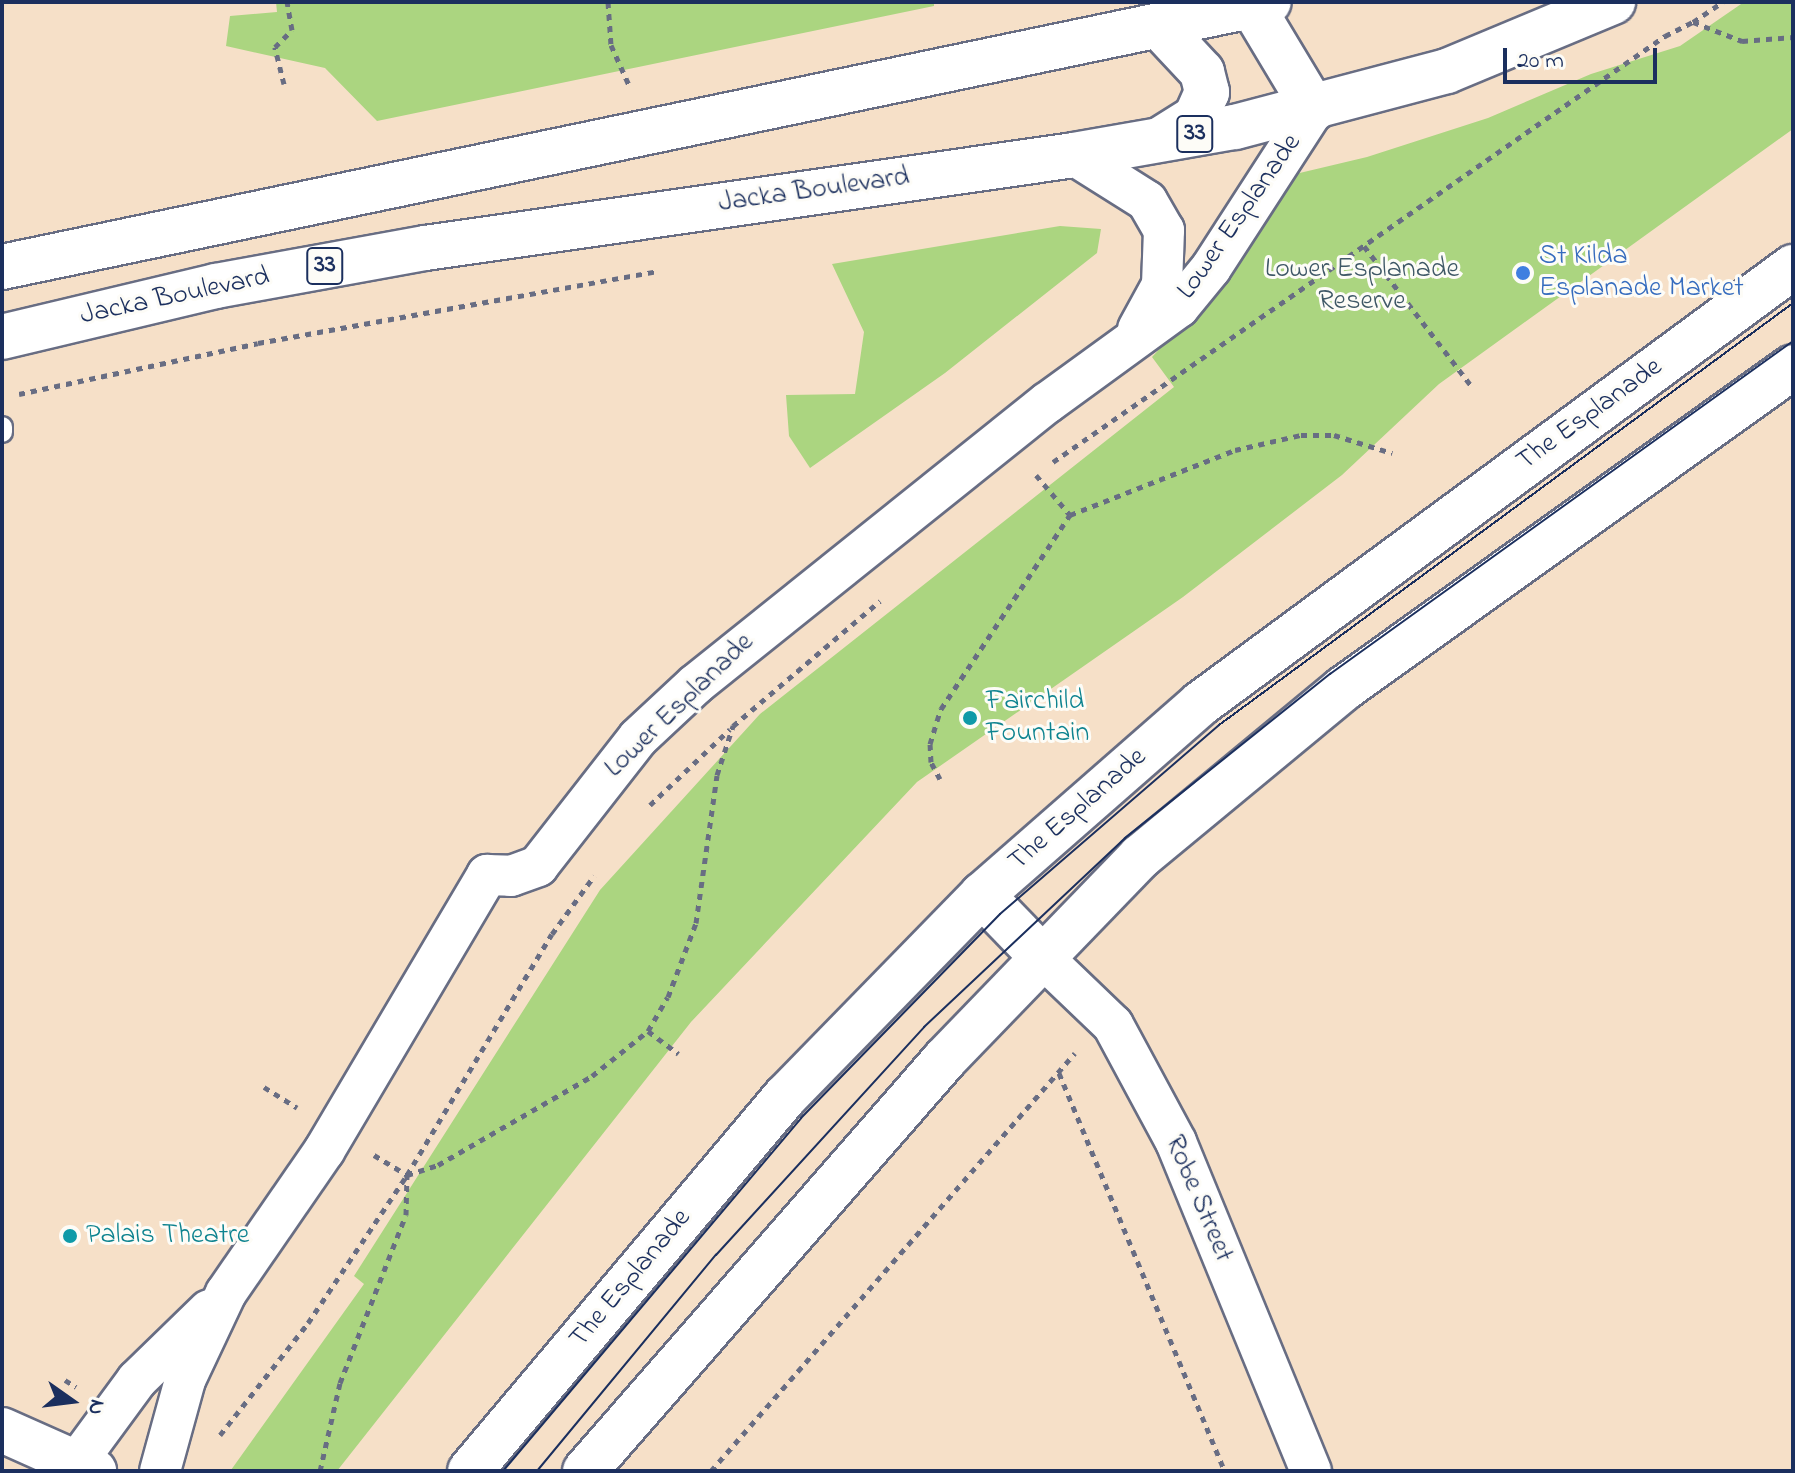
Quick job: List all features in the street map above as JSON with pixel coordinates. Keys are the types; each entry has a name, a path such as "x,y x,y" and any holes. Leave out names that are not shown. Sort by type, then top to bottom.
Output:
{"street":[{"name":"Jacka Boulevard","path":"2,337 216,286 425,248 1074,155 1314,109 1447,71 1613,2"},
{"path":"1260,4 1314,109"},
{"name":"33","path":"2,267 1260,4"},
{"path":"1158,141 1196,117 1207,92 1202,72 1159,26"},
{"name":"Lower Esplanade","path":"160,1471 185,1380 226,1293 324,1151 487,875 511,876 538,866 638,738 696,684 817,582 1179,307 1200,284 1314,109"},
{"name":"Lower Esplanade","path":"1074,155 1147,201 1164,230 1162,285 1149,315 1122,348"},
{"name":"The Esplanade","path":"470,1471 786,1096 982,895 1200,704 1793,267"},
{"path":"585,1471 1040,955 1140,857 1343,689 1793,367"},
{"path":"982,895 1040,955"},
{"name":"Robe Street","path":"1040,955 1113,1025 1176,1142 1311,1471"},
{"name":"Lower Esplanade","path":"85,1467 137,1380 226,1293"},
{"path":"2,1430 85,1467"}],"path":[{"path":"284,84 275,47 292,30 287,2"},
{"path":"608,2 611,45 629,85"},
{"path":"1025,483 1364,246 1723,2"},
{"path":"1693,22 1742,41 1793,37"},
{"path":"1364,246 1472,387"},
{"path":"10,396 258,343 658,271"},
{"path":"940,779 931,762 930,744 941,709 1070,515 1235,450 1301,435 1350,438 1392,453"},
{"path":"1036,475 1070,515"},
{"path":"644,812 733,726 887,596"},
{"path":"407,1175 438,1165 592,1076 648,1031 668,997 696,923 717,775 733,726"},
{"path":"216,1441 308,1323 407,1175 552,934 599,869"},
{"path":"648,1031 678,1054"},
{"path":"711,1471 1076,1052"},
{"path":"1059,1073 1225,1471"},
{"path":"320,1471 344,1370 406,1215 407,1175"}],"green space":[{"path":"276,2 934,2 934,6 377,121 325,68 226,46 230,16 277,12"},
{"name":"Lower Esplanade Reserve","path":"1744,2 1793,2 1793,129 1439,384 1342,475 1183,597 917,782 691,1022 337,1471 231,1470 364,1284 354,1276 600,890 760,714 1174,387 1152,357 1193,313 1287,176 1367,157 1488,118 1591,74 1680,46"},
{"path":"1060,226 1101,229 1097,253 945,373 810,468 789,436 786,395 855,394 864,332 832,264"}],"tram line":[{"path":"503,1471 801,1118 1000,914 1219,725 1793,303"},
{"path":"537,1471 716,1255 924,1027 1125,838 1330,674 1793,341"}],"place":[{"name":"St Kilda Esplanade Market","path":"1523,273"},
{"name":"Fairchild Fountain","path":"970,718"},
{"name":"Palais Theatre","path":"70,1236"}]}
